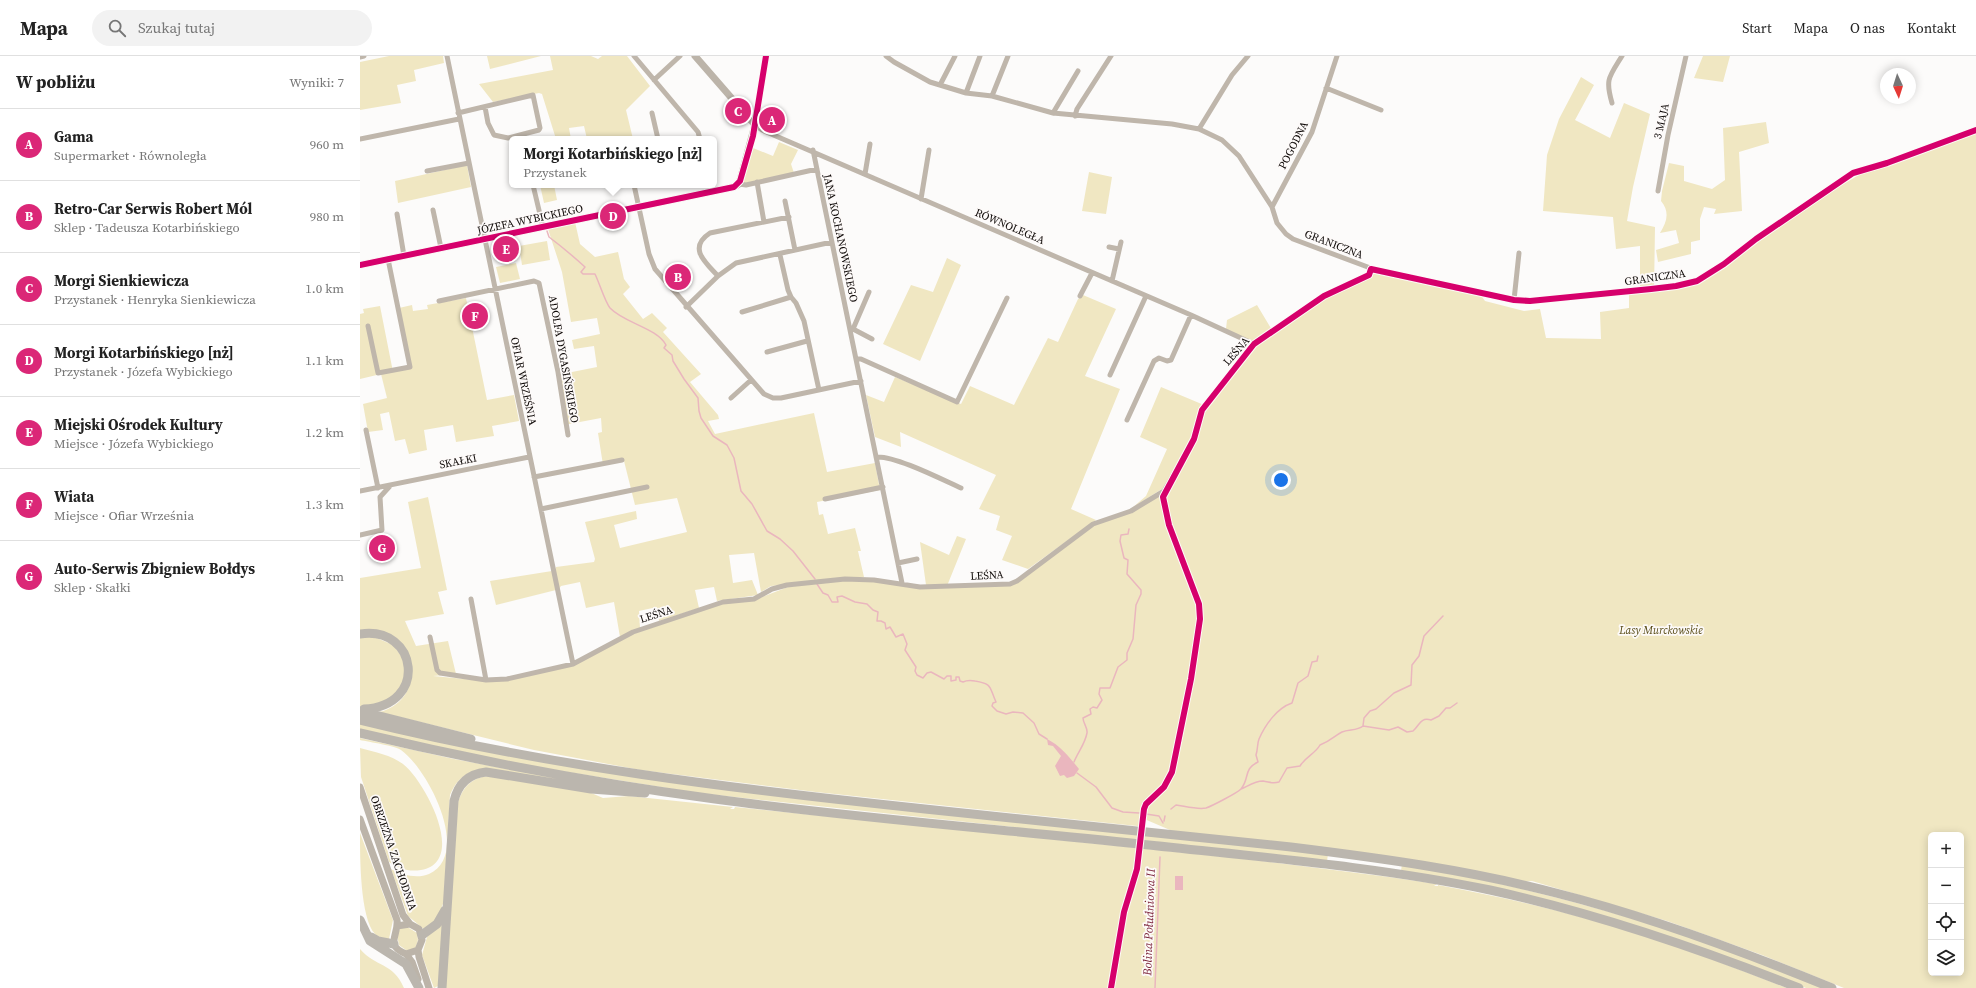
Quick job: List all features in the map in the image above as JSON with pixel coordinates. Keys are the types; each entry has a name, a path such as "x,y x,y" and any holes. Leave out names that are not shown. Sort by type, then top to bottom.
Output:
{"highway":[{"path":"360,634 382,634 392,639 404,652 409,670 405,687 396,699 380,707 360,710"},
{"path":"360,710 563,763"},
{"path":"360,720 461,743 563,763 655,778 778,793 1291,847 1441,868 1556,892 1642,917 1725,946 1832,988"},
{"path":"360,733 509,766 597,782 679,794 797,808 1316,863 1437,880 1523,898 1614,922 1696,949 1799,988"},
{"path":"442,988 454,801 459,787 473,775 486,772 553,784 623,793 679,794"},
{"path":"422,935 431,929 441,918 448,894"},
{"path":"360,920 370,941 406,964 420,988"},
{"path":"366,932 378,941 394,944"}],"street":[{"path":"360,57 364,56"},
{"name":"OFIAR WRZEŚNIA","path":"447,56 573,664"},
{"path":"634,56 698,132 699,136"},
{"path":"654,80 680,56"},
{"path":"695,56 755,125"},
{"path":"739,184 755,125 766,56"},
{"name":"GRANICZNA","path":"886,56 930,82 966,93 992,96 1053,112 1075,116 1172,124 1199,129 1222,140 1240,156 1272,207 1277,223 1286,234 1293,239 1371,269 1514,300 1530,301 1651,289 1676,286 1697,281 1724,264 1756,239 1853,173 1887,163 1976,130"},
{"path":"940,85 955,56"},
{"path":"966,93 980,56"},
{"path":"992,96 1008,56"},
{"path":"1075,116 1080,104 1110,56"},
{"path":"1199,129 1232,75 1248,56"},
{"name":"POGODNA","path":"1272,207 1312,132 1337,56"},
{"path":"1612,104 1607,87 1608,80 1622,56"},
{"name":"3 MAJA","path":"1658,192 1668,135 1686,56"},
{"path":"1053,112 1078,71"},
{"path":"1326,88 1381,110"},
{"path":"360,139 459,116 485,106 533,95 540,128 539,130 520,136"},
{"path":"485,106 488,123 494,135 500,138 509,138"},
{"path":"652,113 657,136"},
{"name":"RÓWNOLEGŁA","path":"755,125 762,130 813,150 1254,344"},
{"path":"865,174 870,144"},
{"name":"JANA KOCHANOWSKIEGO","path":"813,150 852,329 861,382 902,583"},
{"path":"921,198 929,150"},
{"path":"427,171 469,163"},
{"name":"JÓZEFA WYBICKIEGO","path":"360,265 734,187 739,184 746,185 817,169"},
{"path":"757,182 764,222"},
{"path":"534,188 543,227"},
{"path":"635,188 649,254 655,270 764,394 773,398 861,382"},
{"path":"785,201 795,250"},
{"path":"433,210 441,248"},
{"path":"397,214 404,256"},
{"path":"718,276 700,254 699,249 702,240 710,233 788,217"},
{"path":"686,307 718,276 736,264 745,260 780,255 795,250 832,242"},
{"path":"1112,282 1121,242"},
{"path":"1109,247 1119,250"},
{"path":"1514,300 1519,252"},
{"path":"780,255 791,297 804,321 807,341 819,390"},
{"path":"368,326 378,373 410,367 388,259"},
{"name":"LEŚNA","path":"430,637 437,670 440,673 486,680 507,679 573,664 633,632 723,602 754,599 772,589 787,585 845,579 874,580 902,583 920,587 1010,584 1093,524 1131,511 1164,491 1194,439 1202,410 1254,344 1324,296 1369,275 1371,269"},
{"path":"1080,296 1092,272"},
{"name":"ADOLFA DYGASIŃSKIEGO","path":"495,289 534,281 540,286 558,372 568,435"},
{"path":"439,301 495,289"},
{"name":"JANA KOCHANOWSKIEGO","path":"852,329 869,292"},
{"path":"1110,375 1146,296"},
{"path":"742,312 791,297"},
{"path":"857,359 861,359 957,402 1007,298"},
{"path":"1127,420 1154,361 1159,358 1167,361 1171,360 1191,315"},
{"path":"852,329 872,339"},
{"path":"767,352 807,341"},
{"path":"731,398 751,380"},
{"path":"366,430 378,488"},
{"path":"876,457 881,456 906,464 961,488"},
{"name":"SKAŁKI","path":"360,491 529,457"},
{"path":"534,477 622,460"},
{"path":"360,535 382,530 380,496 391,485"},
{"path":"541,509 648,487"},
{"path":"825,499 882,487"},
{"path":"898,563 917,559"},
{"path":"471,599 486,680"},
{"name":"OBRZEŻNA ZACHODNIA","path":"360,787 404,915 410,924"},
{"name":"OBRZEŻNA ZACHODNIA","path":"360,819 395,914 397,926"},
{"path":"420,988 412,962 406,954 398,950 394,944 393,939 397,926 410,924 419,929 422,935 418,950 419,957 429,988"},
{"path":"406,954 418,950"}],"green space":[{"path":"389,56 443,56 444,63 414,70 416,81 397,85 401,103 360,110 360,62"},
{"path":"487,56 541,56 490,69"},
{"path":"550,56 591,56 598,59 602,56 627,56 650,86 626,110 632,136 586,136 584,126 569,128 570,136 555,136 542,94 539,93 493,102 479,84 553,70"},
{"path":"1703,56 1730,56 1723,82 1694,78"},
{"name":"Lasy Murckowskie","path":"1581,77 1594,85 1575,120 1610,138 1624,103 1650,114 1633,187 1627,221 1655,227 1654,291 1699,281 1722,268 1840,186 1864,172 1976,133 1976,988 1844,988 1762,955 1667,921 1532,881 1520,882 1177,833 1142,818 1141,826 1137,826 816,792 640,770 534,750 379,712 394,706 406,694 408,689 409,671 405,650 360,631 360,578 421,568 408,502 428,497 447,590 438,592 444,614 405,621 416,646 448,641 456,674 433,676 486,681 573,665 633,634 722,604 754,600 788,587 843,580 873,581 919,588 1010,585 1094,525 1132,512 1166,492 1193,445 1203,412 1256,346 1332,294 1366,279 1375,272 1480,294 1485,301 1524,311 1540,309 1546,338 1601,339 1600,312 1629,308 1629,293 1640,292 1640,246 1616,249 1613,217 1543,211 1547,155 1559,119"},
{"path":"1766,122 1769,143 1739,152 1742,211 1714,214 1716,209 1704,207 1700,219 1700,240 1691,242 1691,254 1658,262 1656,250 1679,243 1676,230 1660,233 1666,221 1666,209 1661,201 1669,163 1684,166 1684,181 1712,189 1725,180 1723,128"},
{"path":"779,142 798,150 791,164 794,173 745,184 743,181 753,148 773,156"},
{"path":"467,165 471,187 398,203 395,181"},
{"path":"1089,172 1112,177 1106,214 1082,211"},
{"path":"541,188 555,188 557,200 544,203"},
{"path":"575,222 580,244 595,257 618,252 624,279 630,287 623,294 643,319 652,313 667,328 663,332 701,374 690,382 718,415 719,419 708,421 715,434 814,413 827,472 875,463 880,490 817,502 819,515 823,514 828,534 855,528 861,551 858,551 864,577 771,586 761,592 754,553 729,555 733,583 752,580 758,595 717,601 714,587 695,590 699,608 659,621 657,607 639,611 640,628 620,637 614,602 586,608 580,582 561,586 559,589 555,570 556,567 594,562 595,559 585,522 636,511 637,519 614,525 620,548 687,532 677,498 635,505 624,461 603,465 598,433 602,432 601,418 564,425 557,375 597,367 594,346 574,349 572,340 600,334 597,318 571,322 562,272 548,229"},
{"path":"547,241 550,260 522,265 519,246"},
{"path":"947,258 961,265 920,361 883,344 911,285 933,292"},
{"path":"516,263 520,279 500,283 496,267"},
{"path":"1083,295 1116,309 1085,376 1120,389 1071,509 1096,520 1028,569 1002,560 1012,536 996,530 1000,516 979,509 996,475 900,432 901,447 875,437 866,395 884,402 895,377 961,404 970,386 1014,405 1048,338 1058,342 1078,299"},
{"path":"466,298 487,400 514,395 519,421 492,426 494,436 456,442 453,425 424,430 427,450 409,454 405,439 395,441 389,412 380,414 383,430 368,432 363,404 387,398 381,374 360,379 360,314 364,313 363,309 380,306 393,372 412,368 399,308 412,305 413,311 428,309 427,305"},
{"path":"1257,305 1272,330 1252,342 1226,329 1227,320"},
{"path":"1161,387 1204,405 1192,438 1165,487 1132,508 1146,496 1167,449 1140,437"},
{"path":"957,536 966,539 947,586 926,585 920,542 949,555"},
{"path":"552,571 556,590 496,605 490,581"},
{"path":"372,636 392,643 404,660 405,680 390,701 363,707 360,706 360,637"},
{"path":"360,723 541,762 1328,854 1327,861 698,793 524,765 360,730"},
{"path":"360,738 454,759 620,790 473,771 465,775 456,783 450,795 447,848 446,831 441,812 433,792 412,760 401,750 360,740"},
{"path":"360,748 383,754 403,764 412,773 422,787 438,820 442,837 441,852 435,864 421,870 412,871 400,868 389,862 361,777"},
{"path":"488,776 589,792 603,798 629,796 733,807 730,809 734,809 735,807 1246,859 1437,884 1434,886 1438,885 1490,895 1619,928 1698,954 1787,988 445,988 458,802 462,792 468,784 482,777"},
{"path":"360,833 393,920 389,939 375,934 366,915 362,886"},
{"path":"447,849 443,904 438,916 425,930 408,916 391,869 405,875 429,874 441,864"},
{"path":"1402,864 1544,894 1648,923 1718,946 1824,988 1806,988 1686,942 1401,871"},
{"path":"446,915 438,986 434,988 422,955 427,937"},
{"path":"401,927 409,928 417,933 418,940 415,950 406,950 399,945 397,935"},
{"path":"360,949 366,955 395,973 404,988 360,988"}],"shaded area":[{"path":"1047,739 1061,749 1079,769 1074,776 1067,778 1064,775 1060,776 1055,766 1061,756 1053,746 1048,745"},
{"path":"1175,876 1183,876 1183,890 1175,890"}],"waterway":[{"name":"Bolina Południowa II","path":"547,231 549,237 585,267 581,272 583,274 595,274 610,308 623,318 648,330 662,339 666,345 664,348 672,355 673,361 698,398 701,418 713,436 727,445 734,458 741,491 752,504 767,531 780,539 793,551 815,579"},
{"path":"1074,762 1085,741 1087,733 1083,718 1091,714 1090,709 1093,707 1097,708 1102,700 1099,694 1100,688 1110,688 1118,667 1127,660 1127,653 1133,639 1136,605 1141,594 1141,590 1127,574 1128,560 1124,558 1120,541 1121,535 1128,534 1129,529"},
{"name":"Bolina Południowa II","path":"817,584 823,593 828,595 832,602 838,602 837,597 842,596 855,602 867,604 873,610 878,612 877,621 885,623 886,629 890,627 896,637 903,634 907,644 905,650 916,667 915,671 917,675 923,678 927,673 931,672 944,679 947,676 951,676 951,681 956,680 956,677 959,677 960,681 963,682 970,680 985,683 990,687 996,702 993,703 992,706 997,711 1006,714 1013,712 1023,713 1034,723 1039,734 1047,739"},
{"path":"1241,789 1260,781 1273,783 1279,782 1287,768 1300,766 1316,751 1320,745 1342,732 1361,728 1363,726 1364,718 1370,711 1376,709 1394,693 1411,685 1412,665 1419,656 1424,636 1443,616"},
{"path":"1171,809 1176,805 1206,808 1241,789 1244,785 1248,771 1258,762 1256,755 1258,743 1265,728 1281,709 1292,703 1298,683 1308,676 1312,662 1317,661 1318,656"},
{"path":"1363,726 1389,730 1398,727 1407,732 1413,731 1420,722 1427,719 1431,720 1439,716 1446,708 1450,708 1457,703"},
{"name":"Bolina Południowa II","path":"1077,773 1096,787 1112,808 1123,812 1139,813"},
{"name":"Bolina Południowa II","path":"1146,814 1159,816 1163,823"},
{"name":"Bolina Południowa II","path":"1164,821 1165,816"},
{"name":"Bolina Południowa II","path":"1155,988 1160,857"}],"cycle path":[{"path":"360,265 734,187 740,181 753,136 766,56"},
{"path":"1111,988 1124,912 1137,869 1144,809 1146,804 1164,787 1172,772 1191,679 1200,619 1199,604 1169,525 1163,497 1194,439 1202,410 1254,344 1324,296 1369,275 1371,269 1514,300 1530,301 1651,289 1676,286 1697,281 1724,264 1756,239 1853,173 1887,163 1976,130"}],"place":[{"name":"Morgi Sienkiewicza","path":"738,111"},
{"name":"Gama","path":"772,120"},
{"name":"Morgi Kotarbińskiego [nż]","path":"613,216"},
{"name":"Miejski Ośrodek Kultury","path":"506,249"},
{"name":"Retro-Car Serwis Robert Mól","path":"678,277"},
{"name":"Wiata","path":"475,316"},
{"name":"Auto-Serwis Zbigniew Bołdys","path":"382,548"}]}
